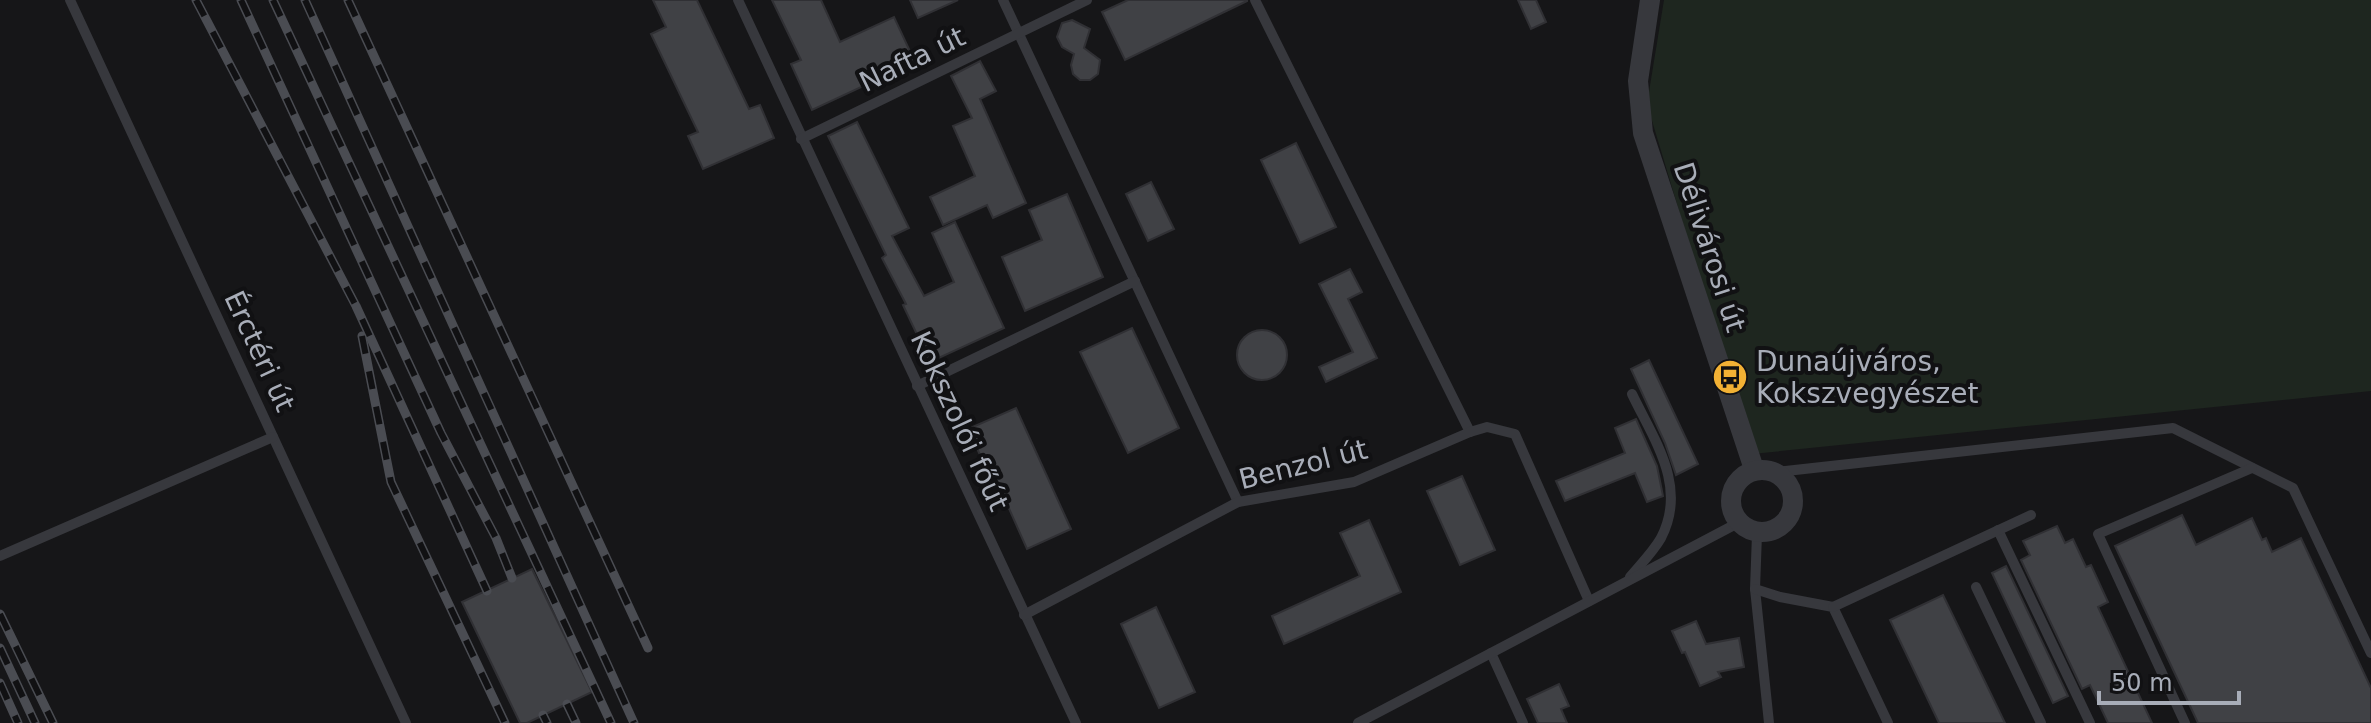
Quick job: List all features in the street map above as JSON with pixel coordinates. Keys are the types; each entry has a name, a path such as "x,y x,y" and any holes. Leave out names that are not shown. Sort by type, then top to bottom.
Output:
{"street":[{"name":"Délivárosi út","path":"1650,0 1638,81 1643,133 1754,469"},
{"path":"1754,469 1777,472 1792,489 1793,511 1780,529 1757,534 1738,523 1729,503 1736,482 1754,469"}],"lane":[{"name":"Érctéri út","path":"70,0 406,723"},
{"name":"Kokszolói főút","path":"738,0 1076,723"},
{"path":"1003,0 1238,502"},
{"name":"Nafta út","path":"801,139 1087,0"},
{"path":"1255,0 1470,432"},
{"path":"917,386 1135,281"},
{"path":"1627,582 1661,538 1673,499 1668,468 1632,394"},
{"name":"Benzol út","path":"1024,615 1238,502 1354,482 1487,427 1515,434 1589,601"},
{"path":"1777,472 2173,428 2293,488 2371,653"},
{"path":"0,556 273,437"},
{"path":"2185,723 2098,534 2252,468"},
{"path":"1755,589 1833,607 2031,515"},
{"path":"1358,723 1738,523"},
{"path":"1998,530 2090,723"},
{"path":"1757,534 1755,589 1769,723"},
{"path":"1976,587 2041,723"},
{"path":"1833,607 1888,723"},
{"path":"1491,653 1523,723"}],"shaded area":[{"path":"1664,0 2371,0 2371,391 1752,454 1647,104"}],"building":[{"path":"653,0 697,0 749,109 760,105 774,138 703,169 688,136 698,132 651,34 666,27"},
{"path":"772,0 821,0 840,42 894,17 915,62 812,110 791,64 801,60"},
{"path":"910,0 958,0 918,18"},
{"path":"1128,0 1247,1 1125,60 1102,12"},
{"path":"1518,0 1536,0 1546,22 1531,29"},
{"path":"1072,20 1090,29 1084,48 1100,60 1098,74 1090,80 1080,80 1073,74 1071,65 1074,54 1062,47 1057,37 1062,23"},
{"path":"980,61 996,91 980,99 1026,203 993,218 987,205 943,225 930,197 975,176 953,126 972,118 951,76"},
{"path":"857,122 909,228 892,236 924,296 954,282 932,233 955,222 1004,328 930,362 903,305 906,304 882,258 886,255 828,136"},
{"path":"1296,143 1336,227 1300,243 1261,160"},
{"path":"1151,182 1174,229 1148,241 1126,194"},
{"path":"1067,194 1103,277 1025,311 1002,257 1042,240 1029,210"},
{"path":"1350,269 1362,292 1348,299 1377,358 1326,382 1319,367 1353,352 1319,284"},
{"path":"1132,328 1179,428 1128,453 1080,352"},
{"path":"1262,330 1280,337 1287,355 1280,373 1262,380 1244,373 1237,355 1244,337"},
{"path":"1649,360 1698,464 1676,475 1631,369"},
{"path":"1016,408 1071,529 1027,549 968,429"},
{"path":"1636,419 1657,466 1663,496 1647,502 1635,473 1565,501 1556,481 1625,453 1615,428"},
{"path":"1462,476 1495,550 1460,565 1427,491"},
{"path":"2182,515 2196,545 2252,518 2262,540 2266,538 2272,552 2301,538 2371,688 2371,723 2198,723 2115,546"},
{"path":"1369,520 1401,592 1284,644 1272,616 1360,576 1340,533"},
{"path":"2057,526 2065,543 2073,539 2086,567 2091,565 2108,602 2098,607 2152,723 2108,723 2090,685 2082,689 2021,560 2030,555 2023,541"},
{"path":"2006,566 2068,696 2053,703 1992,573"},
{"path":"532,569 592,692 527,723 520,723 462,602"},
{"path":"1943,595 2005,723 1939,723 1890,620"},
{"path":"1156,607 1195,692 1159,708 1121,624"},
{"path":"1696,621 1706,644 1739,638 1744,667 1718,672 1721,677 1700,686 1672,631"},
{"path":"1559,684 1569,706 1561,709 1567,723 1538,723 1527,699"}],"railway":[{"path":"196,0 356,306 487,591"},
{"path":"241,0 441,433 496,538 512,578"},
{"path":"273,0 611,723"},
{"path":"305,0 634,723"},
{"path":"348,0 648,648"},
{"path":"362,336 391,482 505,723"},
{"path":"0,614 53,723"},
{"path":"0,648 35,723"},
{"path":"0,683 18,723"},
{"path":"567,704 576,723"},
{"path":"543,715 547,723"}],"place":[{"name":"Dunaújváros, Kokszvegyészet","path":"1730,377"}]}
